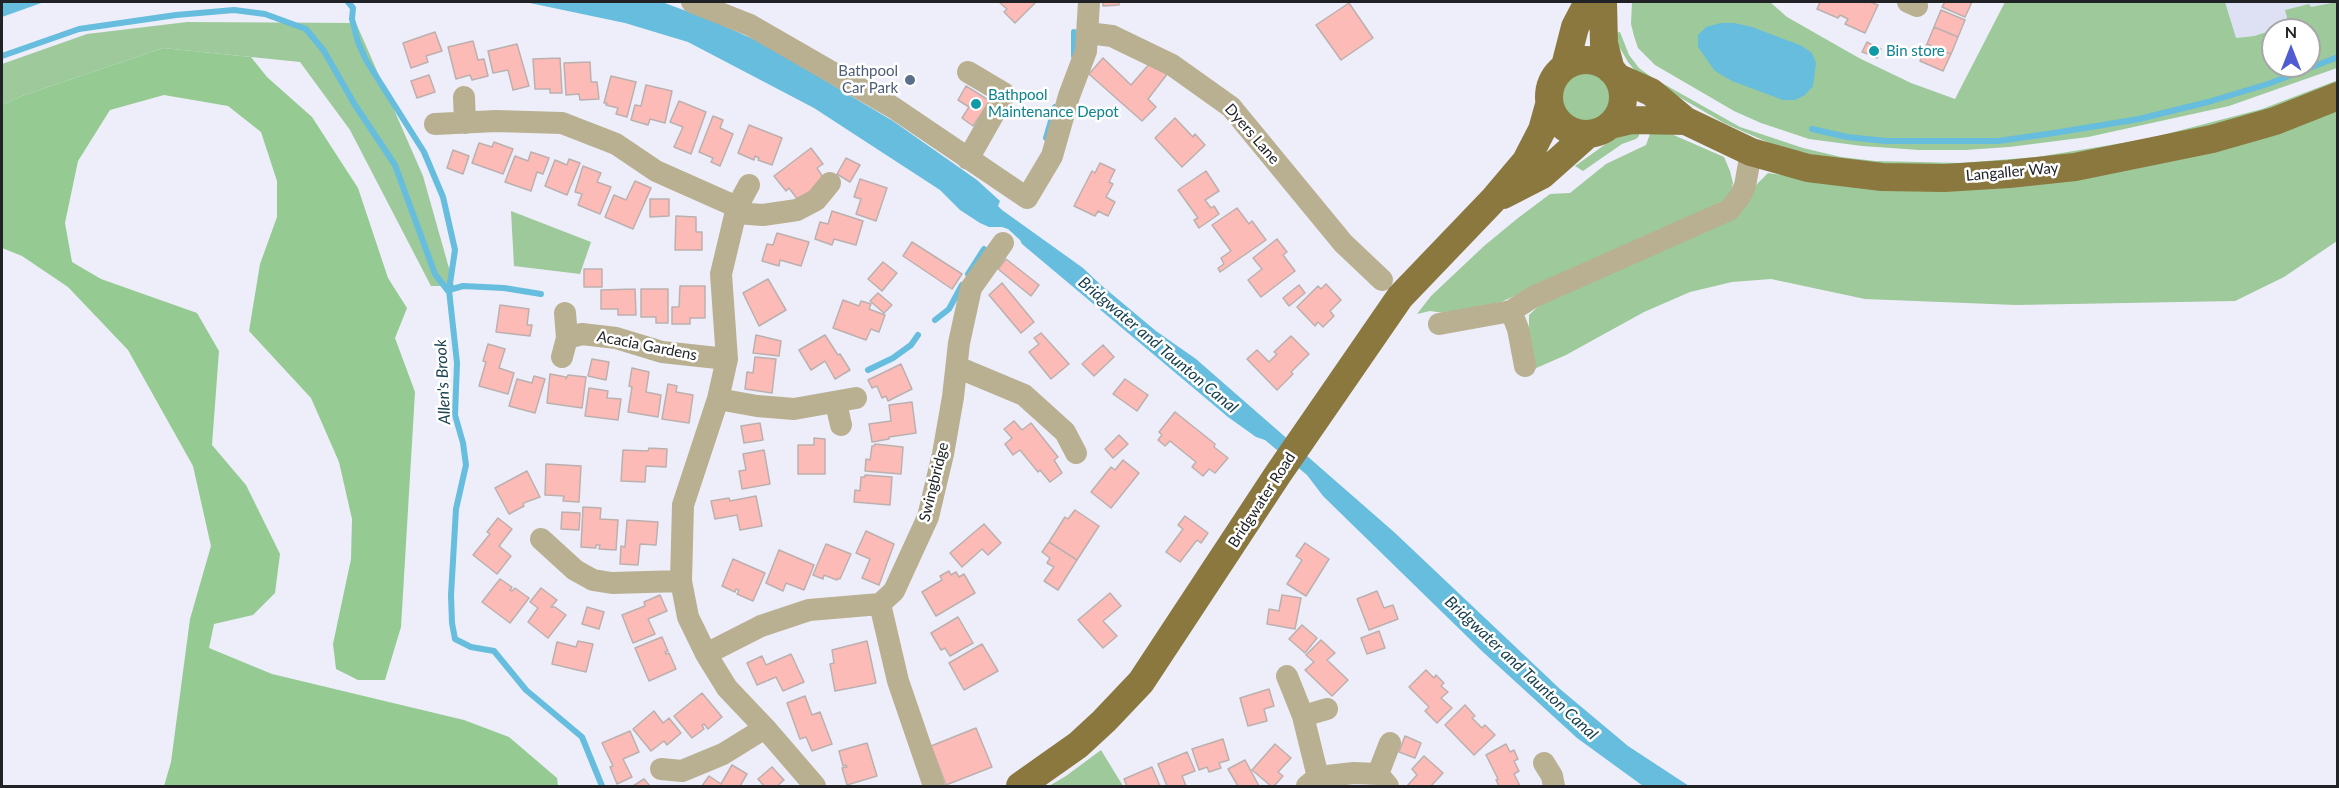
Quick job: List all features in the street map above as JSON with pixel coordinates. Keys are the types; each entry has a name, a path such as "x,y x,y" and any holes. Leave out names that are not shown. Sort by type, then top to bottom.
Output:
{"main road":[{"path":"1565,66 1575,27 1588,2"},
{"path":"1603,2 1604,44 1614,73 1621,84 1623,102 1617,118 1599,130 1570,132 1562,127 1551,113 1549,105 1549,87 1558,72 1572,62 1588,60 1597,62 1614,73"},
{"name":"Langaller Way","path":"1614,73 1651,92 1686,122 1751,152 1808,168 1882,177 2009,174 2075,167 2212,139 2275,121 2337,96"},
{"name":"Bridgwater Road","path":"1020,786 1078,745 1140,682 1278,474 1400,297 1493,200 1526,161 1542,130 1549,105"},
{"name":"Langaller Way","path":"1599,130 1632,120 1686,122"},
{"name":"Bridgwater Road","path":"1493,200 1542,175 1599,130"}],"street":[{"path":"692,2 750,25 894,108 1027,198 1052,156 1069,96 1086,51 1089,2"},
{"name":"Dyers Lane","path":"1088,33 1112,36 1172,65 1231,107 1343,243 1382,280"},
{"path":"968,72 1005,94 968,159"},
{"path":"464,97 465,123"},
{"path":"435,124 496,121 562,123 616,144 656,171 736,210 763,215 797,210 816,200 830,183"},
{"path":"1439,324 1510,311 1533,297 1729,210 1740,198 1745,186 1751,152"},
{"path":"749,185 736,210 721,274 727,359 717,399 683,505 681,581 688,617 706,654 727,688 815,786"},
{"name":"Swingbridge","path":"880,604 894,591 928,517 943,453 959,343 971,288 1003,243"},
{"path":"1510,311 1518,329 1526,366"},
{"name":"Acacia Gardens","path":"564,313 565,347 582,334 616,338 662,352 727,359"},
{"path":"957,367 1024,395 1065,432 1076,453"},
{"path":"717,399 794,409 846,400 841,425"},
{"path":"541,539 553,564 575,570 593,580 612,584 681,581"},
{"path":"706,654 761,626 809,610 880,604 898,681 934,786"},
{"path":"1287,676 1303,716 1312,782 1354,773 1383,780 1390,743"},
{"path":"1303,716 1327,709"},
{"path":"675,776 723,754 765,728"},
{"path":"1544,763 1552,776 1554,786"}],"shaded area":[{"path":"2225,2 2337,2 2337,9 2309,18 2261,18 2261,34 2235,38"}],"green space":[{"path":"1632,2 1770,2 1787,17 1859,58 1911,83 1955,99 2005,2 2225,2 2236,38 2261,34 2261,78 2309,78 2229,106 2088,137 2009,147 1919,150 1809,139 1761,123 1734,111 1655,65 1638,48 1631,24"},
{"path":"2337,2 2337,68 2321,74 2321,18 2287,18 2285,10 2309,4 2311,7"},
{"path":"187,22 356,23 423,176 454,286 431,286 350,130 300,62 163,48 22,96 2,105 2,64 87,34"},
{"path":"1620,32 1629,55 1639,68 1654,79 1637,73 1628,62 1617,43 1615,33"},
{"path":"163,48 251,57 267,77 312,117 358,188 388,278 407,308 395,338 415,392 401,627 385,680 358,680 336,669 333,644 351,559 352,519 339,462 311,398 249,331 260,264 277,217 277,181 261,132 228,106 164,95 110,110 78,161 65,223 72,262 101,279 197,313 219,351 212,445 246,485 280,554 275,593 253,615 214,624 209,648 272,674 464,720 509,737 557,778 558,786 164,786 171,762 190,619 211,546 193,466 128,350 68,287 22,256 2,248 2,105 22,96"},
{"path":"1585,72 1599,76 1606,83 1610,97 1606,111 1599,118 1585,122 1571,118 1564,111 1560,97 1564,83 1571,76"},
{"path":"2338,80 2337,84 2292,103 2205,128 2040,160 1922,167 1838,161 1774,145 1724,123 1660,86 1662,83 1740,127 1803,148 1841,157 1875,161 1961,163 2037,157 2147,139 2262,109"},
{"path":"2337,111 2337,241 2284,277 2235,301 2016,305 1865,299 1771,279 1732,282 1690,292 1644,312 1566,355 1534,369 1529,315 1545,300 1750,198 1757,184 1768,173 1870,188"},
{"path":"1639,131 1636,139 1622,144 1583,171 1575,166 1610,141 1627,133"},
{"path":"1651,131 1669,133 1724,157 1733,183 1729,198 1686,220 1501,302 1444,313 1430,311 1417,314 1431,296 1484,246 1518,218 1550,194 1570,193 1606,164 1646,145"},
{"path":"511,211 591,242 580,274 514,266"},
{"path":"1101,750 1123,786 1049,786 1066,776"}],"water":[{"path":"2,2 44,2 2,17"},
{"name":"Bridgwater and Taunton Canal","path":"525,2 662,2 762,43 893,121 977,180 1000,201 998,206 1002,210 1083,268 1156,331 1196,359 1394,532 1560,689 1628,746 1689,786 1643,786 1577,738 1484,653 1323,496 1307,475 1265,440 1256,437 1228,417 1022,244 1008,229 989,227 980,223 960,210 940,190 814,108 688,42 625,23"},
{"path":"1721,23 1752,27 1802,46 1812,53 1816,63 1813,86 1805,95 1795,100 1783,100 1732,81 1715,71 1698,47 1698,35 1706,27"}],"building":[{"path":"999,2 1036,2 1015,23 1004,12 1007,9"},
{"path":"1103,2 1119,2 1119,5 1103,6"},
{"path":"1820,2 1870,2 1878,5 1865,33 1845,24 1848,19 1840,15 1838,18 1817,9"},
{"path":"1945,2 1972,2 1965,17 1942,7"},
{"path":"1349,3 1373,38 1341,60 1316,25"},
{"path":"1941,10 1965,20 1958,37 1934,27"},
{"path":"1934,27 1958,37 1951,54 1927,44"},
{"path":"435,32 442,51 426,56 428,62 411,68 403,43"},
{"path":"473,41 478,60 484,59 488,76 472,80 470,75 456,79 448,47"},
{"path":"1867,42 1872,45 1868,54 1862,52"},
{"path":"517,44 529,86 513,90 508,70 493,73 488,51"},
{"path":"1927,44 1951,54 1943,71 1920,61"},
{"name":"Bin store","path":"1872,45 1881,49 1877,58 1868,54"},
{"path":"560,58 562,93 550,93 550,89 535,89 533,59"},
{"path":"1103,58 1131,85 1151,62 1168,73 1148,99 1156,107 1142,121 1089,74"},
{"path":"590,62 591,82 597,82 599,99 580,100 579,94 566,95 564,63"},
{"path":"429,75 435,92 417,98 411,81"},
{"path":"611,76 636,82 627,117 616,114 618,108 604,103"},
{"path":"646,85 672,91 665,123 650,119 648,125 631,120 635,105 641,106"},
{"name":"Bathpool Maintenance Depot","path":"966,86 990,101 973,126 962,118 969,107 958,100"},
{"path":"679,101 706,112 691,154 674,147 683,127 670,122"},
{"path":"713,116 723,120 720,128 733,134 720,166 711,162 713,158 699,152"},
{"path":"1175,118 1193,137 1195,134 1205,145 1182,167 1155,138"},
{"path":"749,125 782,138 772,165 758,160 759,158 755,156 754,160 738,153"},
{"path":"494,142 513,149 503,174 472,163 479,143 492,147"},
{"path":"811,148 823,164 817,168 825,180 798,200 789,188 786,191 774,176"},
{"path":"453,150 469,156 463,174 447,168"},
{"path":"531,152 549,158 543,174 537,172 531,191 505,182 515,156 528,161"},
{"path":"846,158 860,165 850,182 837,174"},
{"path":"569,159 580,163 567,195 545,186 555,160 567,165"},
{"path":"1100,163 1115,170 1109,182 1113,184 1106,197 1115,202 1108,216 1098,211 1095,216 1074,206 1092,171 1095,173"},
{"path":"583,166 601,173 597,182 611,187 600,214 578,205 582,194 575,192"},
{"path":"1206,171 1219,191 1205,200 1211,208 1214,206 1219,214 1199,228 1194,220 1198,218 1178,190"},
{"path":"860,179 887,188 876,221 856,214 861,199 854,197"},
{"path":"635,181 651,188 633,229 605,217 614,195 626,200"},
{"path":"650,199 669,199 669,216 650,217"},
{"path":"1237,208 1249,224 1252,221 1266,240 1220,272 1218,268 1224,264 1221,258 1231,251 1212,225"},
{"path":"832,211 863,221 856,245 834,239 832,245 815,239 820,222 828,224"},
{"path":"676,216 696,217 696,232 702,232 702,250 675,250"},
{"path":"777,233 809,242 801,266 780,260 779,266 762,261 767,244 773,245"},
{"path":"1277,239 1287,252 1283,255 1295,271 1261,297 1248,280 1262,269 1253,258"},
{"path":"912,242 962,274 952,289 903,256"},
{"path":"1006,259 1039,285 1031,296 998,269"},
{"path":"883,262 897,273 882,291 868,279"},
{"path":"584,269 602,269 602,287 584,287"},
{"path":"768,279 786,310 759,326 743,293"},
{"path":"1002,283 1034,322 1021,333 989,295"},
{"path":"1326,284 1341,300 1330,311 1334,316 1323,327 1318,322 1315,326 1297,307 1318,286 1321,289"},
{"path":"1299,285 1305,293 1289,306 1283,298"},
{"path":"680,286 705,286 705,318 690,318 690,324 672,324 672,307 679,307"},
{"path":"635,289 636,315 618,315 618,309 601,309 601,290"},
{"path":"641,289 668,289 668,323 656,323 656,317 641,317"},
{"path":"878,293 892,305 884,313 870,301"},
{"path":"843,300 859,306 861,301 871,304 869,309 885,315 879,332 871,329 866,340 833,328"},
{"path":"500,305 529,309 527,325 532,325 530,336 496,332"},
{"path":"1041,333 1069,364 1051,379 1029,352 1039,344 1034,338"},
{"path":"756,335 781,341 779,356 753,353"},
{"path":"825,335 850,370 835,379 825,361 811,370 799,350"},
{"path":"1291,336 1309,354 1277,390 1247,359 1257,350 1269,362 1277,354 1274,352"},
{"path":"488,344 505,349 499,368 514,373 508,394 479,386 486,362 483,361"},
{"path":"1103,345 1114,357 1094,376 1082,364"},
{"path":"755,357 776,359 772,393 745,389 747,372 753,373"},
{"path":"592,359 609,362 606,380 588,376"},
{"path":"901,364 912,389 888,401 886,396 882,398 877,386 872,388 868,380"},
{"path":"632,368 649,372 646,392 661,395 658,417 628,412"},
{"path":"550,374 566,377 566,379 568,375 586,377 582,408 547,403"},
{"path":"534,376 545,379 535,413 509,406 517,379 532,383"},
{"path":"1125,379 1148,395 1137,411 1113,394"},
{"path":"668,384 677,386 676,392 693,395 689,423 662,419"},
{"path":"589,388 608,391 607,398 621,399 618,420 585,416"},
{"path":"912,402 916,433 872,442 869,424 891,421 889,405"},
{"path":"1175,412 1215,444 1214,447 1228,458 1215,473 1209,469 1203,476 1192,467 1196,462 1170,441 1165,446 1158,440 1162,435 1159,432"},
{"path":"1014,421 1022,430 1031,423 1058,457 1054,460 1062,473 1050,482 1040,470 1038,472 1020,450 1013,455 1005,444 1012,438 1004,429"},
{"path":"760,423 763,440 744,443 741,426"},
{"path":"1119,435 1128,444 1113,458 1105,449"},
{"path":"814,438 825,439 825,474 798,474 798,445 814,445"},
{"path":"875,444 903,447 901,474 865,471 866,459 870,460 872,446"},
{"path":"649,448 667,449 666,467 646,466 645,482 621,481 623,450 648,451"},
{"path":"764,450 770,484 742,489 739,471 746,470 743,454"},
{"path":"1123,460 1139,473 1111,508 1091,492 1111,467 1115,470"},
{"path":"546,464 581,466 579,502 563,501 564,496 545,495"},
{"path":"527,471 540,497 526,502 524,506 509,514 495,488"},
{"path":"865,475 892,477 890,505 854,502 855,490 860,491 861,477"},
{"path":"756,496 762,526 740,530 737,515 715,519 711,501 729,498 730,501"},
{"path":"583,507 601,508 600,519 618,520 616,550 599,549 600,545 596,545 596,548 581,547"},
{"path":"1075,510 1099,526 1077,560 1049,542 1065,517 1068,519"},
{"path":"562,512 580,513 579,530 561,529"},
{"path":"1185,516 1208,533 1201,543 1197,540 1180,562 1166,552 1183,529 1178,525"},
{"path":"498,518 512,529 499,546 511,556 497,574 473,555 490,534 487,532"},
{"path":"627,520 658,522 656,545 640,544 638,565 620,564 621,546 625,547"},
{"path":"984,524 1001,543 988,555 982,549 962,567 950,553"},
{"path":"866,531 894,544 879,585 862,578 870,559 856,553"},
{"path":"1049,542 1077,560 1058,590 1044,581 1054,567 1047,563 1050,558 1042,552"},
{"path":"1305,543 1329,559 1306,596 1287,584 1302,560 1296,556"},
{"path":"826,544 851,554 840,579 824,575 823,579 813,575"},
{"path":"779,550 814,565 804,590 786,583 783,591 766,583"},
{"path":"733,559 765,573 753,601 737,594 739,590 736,589 735,592 722,586"},
{"path":"949,571 951,575 956,572 959,577 964,574 975,593 936,616 922,592 942,580 940,576"},
{"path":"500,579 512,587 510,590 515,588 529,598 510,623 482,602"},
{"path":"541,588 557,600 551,607 555,607 566,615 548,638 528,622 538,608 530,602"},
{"path":"1377,591 1384,608 1393,605 1398,619 1369,630 1357,599"},
{"path":"1110,593 1121,606 1103,621 1117,636 1103,648 1078,620"},
{"path":"660,595 667,611 648,619 655,634 633,643 622,615 645,606 644,602"},
{"path":"1282,595 1301,598 1295,629 1267,624 1269,609 1279,611"},
{"path":"587,607 604,612 599,629 582,624"},
{"path":"958,617 973,643 950,656 945,648 941,650 931,633"},
{"path":"1302,625 1317,638 1305,653 1289,639"},
{"path":"1379,631 1385,648 1367,654 1361,638"},
{"path":"662,637 668,651 665,652 669,653 676,669 649,681 635,648"},
{"path":"1321,640 1335,653 1327,660 1348,680 1332,696 1305,670 1314,662 1306,655"},
{"path":"578,641 593,644 586,672 552,664 557,642 576,647"},
{"path":"867,641 876,683 835,691 830,664 834,663 832,650"},
{"path":"982,644 998,671 964,690 949,663"},
{"path":"791,654 804,682 783,691 776,677 757,685 747,663 762,656 766,665"},
{"path":"1426,670 1434,678 1436,675 1444,683 1441,686 1448,692 1441,698 1452,708 1437,723 1425,711 1429,707 1409,687"},
{"path":"1269,689 1274,706 1264,709 1267,721 1248,726 1240,698"},
{"path":"702,693 722,717 708,729 704,724 702,725 704,729 692,738 674,716"},
{"path":"805,696 812,715 820,712 832,744 812,751 806,737 800,739 787,703"},
{"path":"1465,705 1475,716 1472,718 1482,728 1485,725 1495,735 1474,755 1445,725"},
{"path":"654,711 663,723 669,718 681,733 667,745 664,741 651,751 633,729"},
{"path":"976,728 992,767 946,785 931,746"},
{"path":"630,731 639,752 623,759 632,777 617,784 610,767 613,766 602,743"},
{"path":"1405,736 1421,743 1415,758 1399,752"},
{"path":"1223,739 1229,760 1219,763 1221,768 1209,772 1207,767 1199,770 1192,749"},
{"path":"867,743 877,776 847,785 842,768 847,767 843,766 839,751"},
{"path":"1275,744 1291,758 1278,772 1283,776 1274,786 1271,786 1252,770"},
{"path":"1506,744 1510,752 1514,750 1518,759 1514,761 1519,771 1514,774 1520,786 1499,786 1486,755"},
{"path":"1187,752 1195,771 1182,776 1186,786 1167,786 1158,764"},
{"path":"1424,756 1443,773 1431,786 1407,786 1417,775 1412,769"},
{"path":"1245,760 1259,786 1238,786 1228,769"},
{"path":"732,765 747,774 740,786 702,786 709,776 721,784"},
{"path":"772,767 784,780 777,786 764,786 758,779"},
{"path":"1152,767 1160,786 1127,786 1124,779"},
{"path":"644,779 650,786 633,786"}],"waterway":[{"name":"Allen's Brook","path":"348,2 353,8 352,19 366,60 424,152 443,197 455,250 449,290 457,363 455,415 466,465 456,509 451,595 455,639 471,647 494,651 526,690 582,737 602,786"},
{"path":"2,56 79,29 176,15 234,10 265,14 306,29 324,51 355,105 395,165 435,274 448,291"},
{"path":"1074,32 1074,56"},
{"path":"1812,129 1847,137 1886,141 1998,141 2139,119 2208,102 2268,84 2338,57"},
{"path":"1046,138 1055,107"},
{"path":"968,274 984,249"},
{"path":"935,320 949,309 962,285"},
{"path":"449,290 463,286 504,288 541,294"},
{"path":"868,370 893,358 911,345 918,335"}],"place":[{"name":"Bin store","path":"1874,51"},
{"name":"Bathpool Car Park","path":"910,80"},
{"name":"Bathpool Maintenance Depot","path":"976,104"}]}
